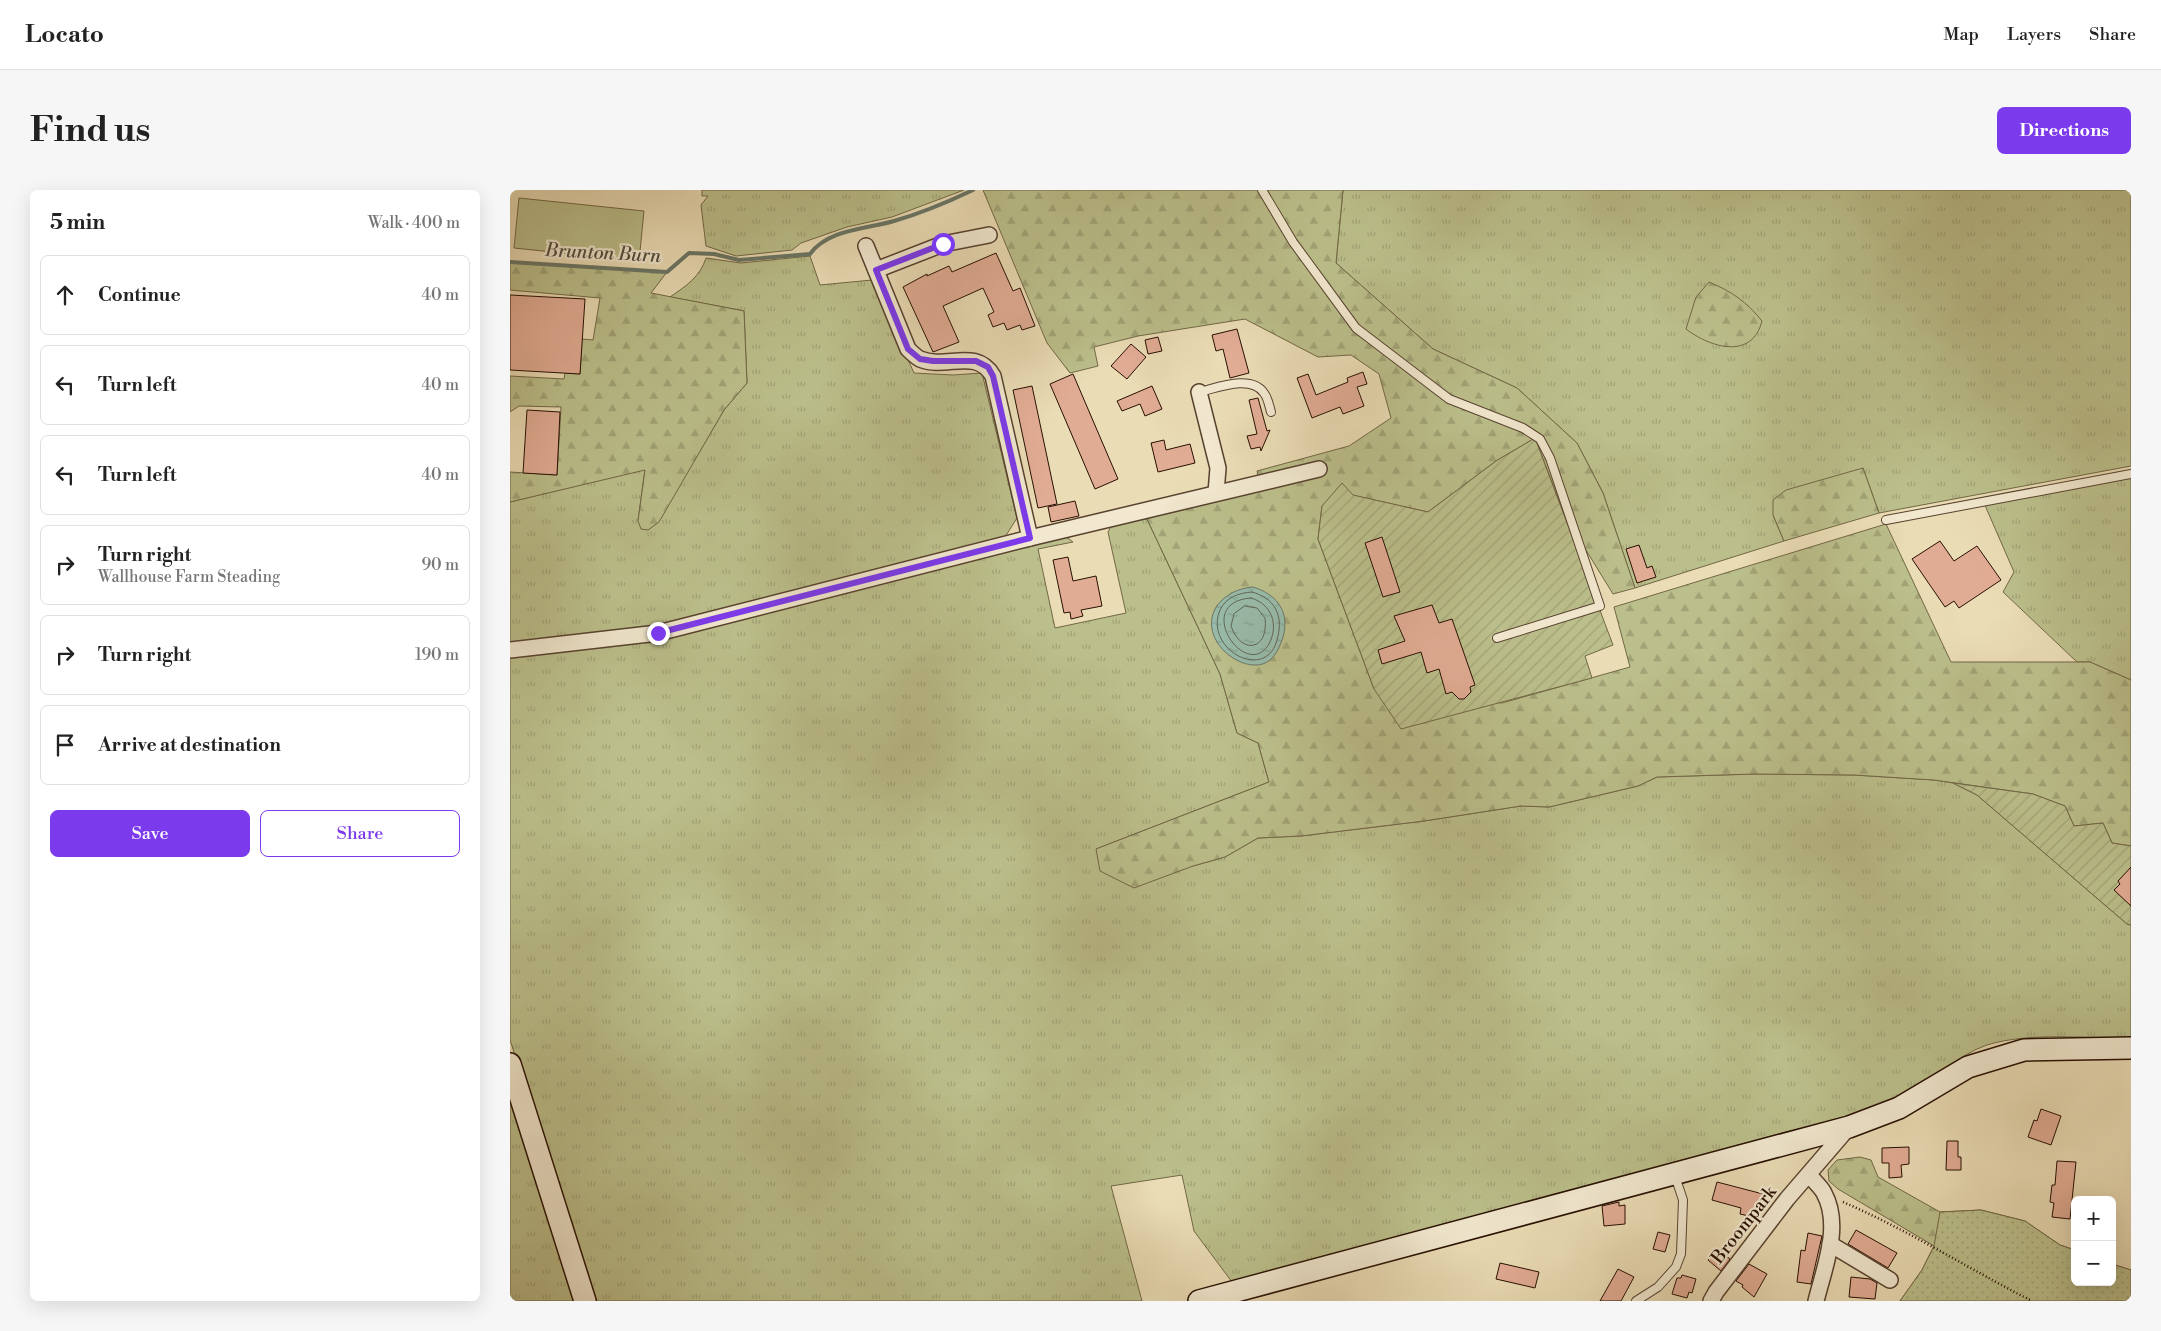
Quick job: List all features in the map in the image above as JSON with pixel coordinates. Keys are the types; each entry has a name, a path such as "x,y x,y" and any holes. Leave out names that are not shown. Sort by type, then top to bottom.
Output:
{"main road":[{"path":"1199,1301 1849,1127 1899,1108 1968,1067 2024,1050 2131,1048"},
{"path":"510,1064 585,1301"}],"street":[{"path":"876,270 943,244 989,235"},
{"path":"866,246 908,349 920,359 933,361 976,361 988,367 993,376 1030,538"},
{"path":"1199,392 1218,468 1216,493"},
{"path":"510,650 658,633 1030,538 1319,469"},
{"name":"Broompark","path":"1711,1301 1787,1199 1849,1127"},
{"path":"1809,1175 1824,1192 1829,1205 1832,1225 1830,1244 1816,1301"},
{"path":"1830,1244 1890,1280"}],"lane":[{"path":"1262,190 1293,242 1356,328 1449,399 1523,428 1540,440 1550,458 1600,606 1497,638"},
{"path":"1199,392 1238,383 1252,384 1259,387 1266,394 1271,412"},
{"path":"1886,520 2131,474"},
{"path":"1636,1301 1658,1287 1676,1267 1681,1254 1683,1200 1674,1174"}],"path":[{"path":"1824,1192 1869,1213 1980,1275 2032,1301"}],"green space":[{"path":"702,190 964,190 892,217 847,227 801,243 792,250 736,256 706,246 701,205 708,196 702,196"},
{"path":"983,190 1343,190 1336,263 1433,349 1517,388 1577,443 1603,493 1635,588 1613,594 1565,516 1535,438 1496,461 1428,512 1352,495 1322,506 1318,539 1374,689 1502,703 1630,667 1614,607 1886,524 1951,662 2090,662 2131,680 2131,846 2112,843 2103,823 2074,826 2065,806 2033,794 1934,780 1854,775 1754,774 1657,777 1638,786 1549,807 1521,806 1424,821 1301,836 1258,838 1225,857 1193,866 1134,888 1100,871 1096,849 1269,782 1258,743 1237,733 1220,674 1146,517 1261,490 1257,471 1349,446 1391,418 1379,374 1351,355 1318,357 1245,319 1138,336 1094,347 1098,366 1070,373 1047,343"},
{"path":"1343,190 2131,190 2131,466 1879,513 1863,468 1773,515 1784,541 1635,588 1603,493 1577,443 1517,388 1433,349 1336,263"},
{"path":"519,198 644,211 639,261 514,248"},
{"path":"810,256 820,285 872,280 914,373 953,375 982,373 1017,518 1005,537 655,628 510,643 510,502 645,469 638,521 648,530 658,522 724,410 747,383 744,311 670,297 696,276 706,258 741,263"},
{"path":"510,262 667,272 651,293 744,311 747,383 724,410 659,522 648,530 641,529 638,521 645,470 510,502 510,472 557,475 561,407 519,406 510,412 510,376 564,379 565,373 580,374 582,339 593,340 600,298 510,290"},
{"path":"1709,282 1738,298 1762,321 1757,333 1749,341 1740,346 1718,345 1696,336 1686,329 1696,297"},
{"path":"1535,438 1613,645 1585,656 1592,678 1401,729 1374,689 1318,539 1322,506 1342,483 1353,495 1428,512 1496,461"},
{"path":"1863,468 1879,513 1784,541 1773,515 1773,500 1786,490"},
{"path":"2131,476 2131,680 2090,662 2077,662 2003,592 2014,572 1984,503"},
{"path":"1146,517 1220,674 1237,733 1258,743 1269,782 1096,849 1193,866 1225,857 1258,838 1301,836 1424,821 1521,806 1549,807 1638,786 1657,777 1754,774 1854,775 1953,783 1977,795 2127,924 2131,925 2131,1039 2039,1037 2021,1038 1987,1045 1966,1055 1907,1096 1863,1114 1786,1132 1232,1282 1194,1231 1182,1175 1111,1186 1142,1301 597,1301 510,1040 510,654 660,638 1065,536 1073,542 1038,549 1055,628 1126,613 1108,532 1113,523"},
{"path":"1953,783 2033,794 2065,806 2074,826 2103,823 2112,843 2131,846 2131,925 2127,924 1977,795"},
{"path":"510,1092 575,1301 510,1301"},
{"path":"1860,1157 1871,1160 1878,1177 1940,1212 1981,1210 2025,1221 2060,1245 2071,1249 2071,1286 2116,1286 2116,1265 2131,1270 2131,1301 1900,1301 1922,1270 1934,1246 1838,1189 1829,1181 1828,1170 1837,1160"},
{"path":"1981,1210 2025,1221 2060,1245 2071,1249 2071,1286 2116,1286 2116,1265 2131,1270 2131,1301 1900,1301 1922,1270 1934,1246 1940,1212"}],"water":[{"path":"1253,587 1273,597 1283,613 1285,622 1284,632 1276,653 1270,660 1254,665 1245,664 1237,660 1222,649 1213,631 1212,621 1218,604 1225,598 1233,592"}],"building":[{"path":"996,253 1013,291 1020,288 1035,326 1022,330 1020,325 1007,330 1004,323 993,327 988,315 994,312 983,288 943,306 959,342 933,352 903,287 927,274 927,276 949,266 952,272"},
{"path":"510,295 585,299 580,374 510,370"},
{"path":"1237,329 1249,373 1230,378 1223,349 1216,351 1212,335"},
{"path":"1158,337 1162,351 1148,354 1145,340"},
{"path":"1131,344 1146,357 1127,379 1111,366"},
{"path":"1363,372 1367,384 1357,387 1364,406 1343,414 1340,407 1312,418 1297,378 1308,374 1316,395 1348,382 1347,378"},
{"path":"1073,374 1118,479 1095,489 1050,384"},
{"path":"1032,386 1057,504 1038,508 1013,390"},
{"path":"1152,386 1162,409 1145,416 1140,404 1122,411 1117,401"},
{"path":"1258,398 1267,431 1270,430 1261,451 1260,447 1251,449 1247,436 1257,434 1249,400"},
{"path":"527,410 560,412 557,475 523,473"},
{"path":"1164,440 1166,450 1190,444 1195,463 1158,472 1151,443"},
{"path":"1075,501 1079,516 1051,522 1048,507"},
{"path":"1382,537 1400,592 1383,597 1365,543"},
{"path":"1940,541 1954,561 1977,546 2001,580 1959,608 1954,601 1945,607 1912,559"},
{"path":"1639,545 1647,568 1652,566 1656,577 1637,583 1626,549"},
{"path":"1068,557 1073,581 1096,576 1102,606 1081,610 1083,616 1071,619 1070,612 1064,613 1053,560"},
{"path":"1432,605 1439,623 1452,619 1475,685 1470,687 1471,692 1464,699 1459,699 1452,692 1446,694 1439,669 1427,673 1421,652 1382,664 1378,650 1405,641 1394,616"},
{"path":"2131,867 2131,906 2114,890 2120,884 2118,881"},
{"path":"2041,1109 2061,1116 2051,1145 2028,1137 2034,1120 2037,1121"},
{"path":"1947,1141 1958,1141 1958,1157 1961,1157 1961,1170 1946,1170"},
{"path":"1909,1147 1909,1164 1901,1165 1902,1177 1889,1178 1889,1163 1882,1163 1882,1148"},
{"path":"2057,1161 2076,1162 2070,1219 2052,1217 2054,1203 2050,1202 2052,1185 2055,1185"},
{"path":"1717,1182 1763,1194 1759,1210 1756,1209 1753,1217 1740,1214 1741,1208 1712,1200"},
{"path":"1619,1202 1619,1206 1625,1205 1625,1224 1604,1226 1602,1206"},
{"path":"1856,1230 1897,1253 1888,1268 1848,1244"},
{"path":"1658,1232 1670,1235 1665,1252 1653,1249"},
{"path":"1808,1233 1822,1236 1811,1284 1797,1282 1801,1250 1805,1251"},
{"path":"1717,1249 1730,1259 1721,1271 1708,1260"},
{"path":"1500,1263 1539,1272 1535,1288 1496,1279"},
{"path":"1749,1264 1767,1274 1754,1297 1742,1287 1743,1285 1736,1281"},
{"path":"1618,1269 1634,1277 1621,1301 1600,1301"},
{"path":"1682,1275 1696,1279 1692,1293 1689,1292 1687,1298 1672,1294 1677,1278 1681,1278"},
{"path":"1851,1277 1870,1279 1877,1283 1875,1299 1849,1297"}],"waterway":[{"name":"Brunton Burn","path":"510,262 667,272 689,253 714,254 739,260 810,254 827,239 837,235 904,218 973,190"}],"route":[{"path":"658,633 1030,538 993,376 988,367 976,361 933,361 920,359 908,349 876,270 943,244"}]}
